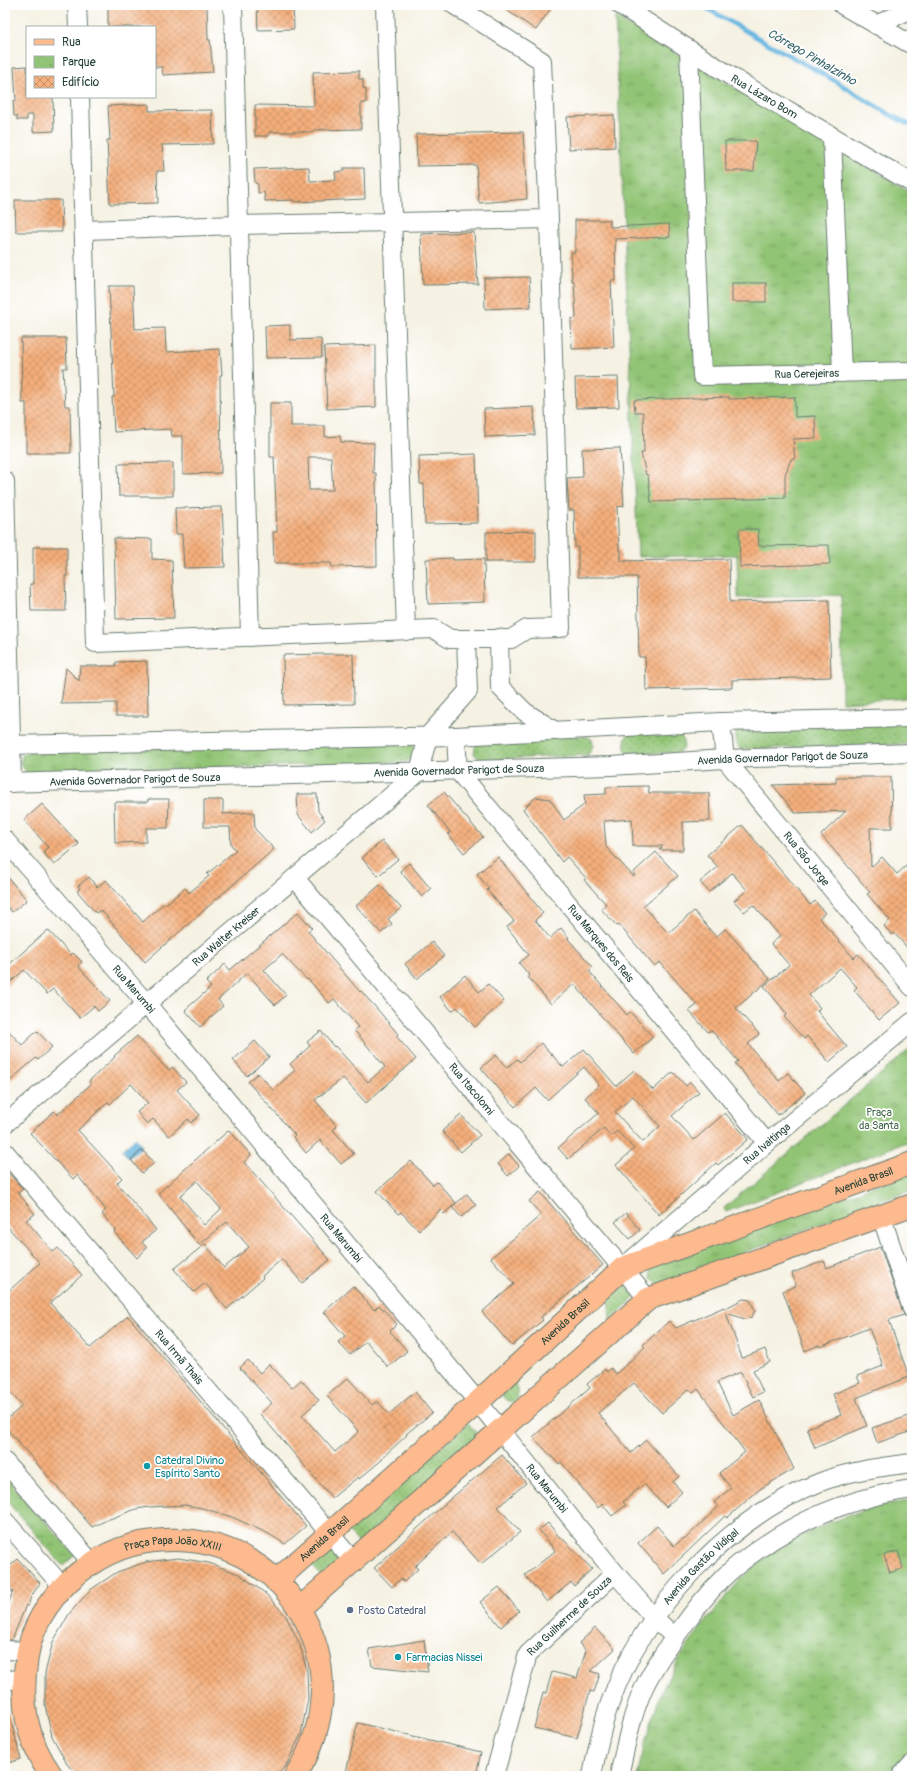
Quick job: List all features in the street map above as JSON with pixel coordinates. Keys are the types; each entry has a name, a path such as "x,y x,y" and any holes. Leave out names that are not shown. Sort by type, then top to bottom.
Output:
{"main road":[{"name":"Avenida Brasil","path":"276,1581 478,1402 623,1268 912,1163"},
{"path":"299,1609 648,1299 912,1204"},
{"name":"Praça Papa João XXIII","path":"45,1774 28,1727 23,1696 14,1680 28,1651 41,1617 62,1587 92,1563 109,1554 134,1545 167,1540 187,1540 207,1543 238,1555 261,1568 276,1581 299,1609 316,1644 323,1683 322,1703 314,1741 306,1759 295,1776"}],"street":[{"path":"77,5 78,26"},
{"path":"232,5 250,637"},
{"path":"385,5 406,631"},
{"path":"80,98 85,230 95,643 434,629 450,639 511,639 527,629 561,628 549,219 542,61 454,5"},
{"name":"Rua Lázaro Bom","path":"620,5 689,51 912,183"},
{"path":"842,5 912,45"},
{"path":"876,25 912,9"},
{"name":"Rua Cerejeiras","path":"689,51 702,376 912,371"},
{"path":"832,137 842,373"},
{"path":"85,230 238,225 549,219"},
{"path":"5,481 8,783"},
{"path":"419,772 428,736 468,690 466,638"},
{"path":"499,638 500,687 525,712 555,731"},
{"path":"8,745 456,736 721,722 912,718"},
{"path":"721,722 724,760"},
{"path":"456,736 458,771"},
{"name":"Avenida Governador Parigot de Souza","path":"8,783 458,771 912,754"},
{"name":"Rua São Jorge","path":"724,760 912,988"},
{"name":"Rua Marques dos Reis","path":"458,771 767,1143"},
{"name":"Rua Walter Kreiser","path":"5,1124 419,772"},
{"name":"Rua Marumbi","path":"5,840 146,1003 478,1402 615,1573 654,1618 676,1637"},
{"name":"Rua Itacolomi","path":"295,878 648,1299"},
{"name":"Rua Ivaitinga","path":"623,1268 767,1143 912,1022"},
{"name":"Rua Irmã Thais","path":"5,1152 354,1561"},
{"path":"881,1215 912,1309"},
{"path":"5,1462 92,1563"},
{"name":"Avenida Gastão Vidigal","path":"592,1776 601,1730 620,1677 636,1646 654,1618 694,1567 731,1535 795,1493 818,1483 881,1466 912,1462"},
{"name":"Avenida Gastão Vidigal","path":"619,1776 628,1735 646,1683 676,1637 721,1580 737,1565 782,1534 838,1506 860,1499 912,1488"},
{"path":"5,1521 62,1587"},
{"name":"Rua Guilherme de Souza","path":"494,1776 528,1654 615,1573"},
{"path":"5,1650 28,1651"},
{"path":"901,1776 912,1764"}],"green space":[{"path":"615,17 911,192 912,698 842,702 841,595 738,598 737,555 638,557"},
{"path":"912,723 912,744 740,749 736,739 737,731 743,729"},
{"path":"678,733 683,739 684,748 678,753 627,753 625,748 625,741 628,734"},
{"path":"586,736 592,739 593,747 588,755 481,760 474,754 475,747 479,740"},
{"path":"408,742 414,747 415,752 412,759 403,762 33,774 27,773 20,763 23,754 29,752"},
{"name":"Praça da Santa","path":"912,1047 912,1140 726,1212 724,1208"},
{"path":"912,1172 912,1190 659,1284 651,1278 650,1273 652,1267"},
{"path":"626,1284 635,1297 610,1320 608,1299"},
{"path":"516,1380 518,1398 514,1402 507,1401 503,1397 502,1392"},
{"path":"468,1423 480,1437 359,1543 347,1530"},
{"path":"5,1477 75,1555 63,1566 5,1499"},
{"path":"912,1501 912,1755 898,1765 893,1776 637,1776 651,1721 669,1677 699,1630 750,1570 784,1546 826,1524 870,1508 892,1503"},
{"path":"329,1546 342,1561 323,1578 310,1563"}],"water":[{"path":"135,1138 142,1146 129,1158 122,1150"}],"building":[{"path":"207,5 208,40 210,40 213,72 163,75 162,67 156,67 156,26 108,26 108,7"},
{"path":"257,5 293,5 294,29 258,30"},
{"path":"499,5 553,5 536,30"},
{"path":"26,66 26,98 53,98 54,131 33,132 33,115 27,115 27,120 17,120 17,116 14,116 13,101 16,101 14,67"},
{"path":"359,71 359,79 363,79 363,88 366,89 366,103 361,103 361,129 314,130 314,132 269,132 269,136 255,136 255,105 314,106 313,72"},
{"path":"149,104 149,111 212,110 213,144 162,145 164,171 157,171 158,203 110,204 107,140 110,140 108,106"},
{"path":"614,115 615,147 569,149 567,117"},
{"path":"523,132 527,199 479,203 476,165 417,166 416,134"},
{"path":"725,141 756,141 754,171 726,171"},
{"path":"309,167 310,181 336,180 335,172 344,171 344,168 364,168 365,199 295,202 294,200 265,201 264,192 258,193 258,184 255,183 254,169"},
{"path":"15,200 61,200 62,232 16,232"},
{"path":"575,220 610,220 610,227 669,224 670,237 615,239 616,281 611,281 614,347 572,349 571,319 576,318 571,252 575,252"},
{"path":"474,232 478,284 423,285 421,234"},
{"path":"529,277 531,307 485,309 484,278"},
{"path":"732,283 766,283 766,302 732,302"},
{"path":"109,286 133,286 135,329 165,328 166,352 220,349 222,375 220,375 221,473 183,474 183,436 172,436 171,429 114,432"},
{"path":"290,325 290,340 321,339 322,357 266,358 265,326"},
{"path":"21,338 66,338 67,368 63,368 65,406 70,406 71,453 26,453 26,403 22,403"},
{"path":"376,345 376,407 327,409 324,347"},
{"path":"618,377 619,407 576,408 575,378"},
{"path":"729,397 729,399 795,397 795,417 815,416 816,438 793,439 795,459 791,459 785,475 785,498 651,502 648,475 646,475 641,453 644,453 643,412 635,412 634,400"},
{"path":"270,403 291,403 291,426 325,426 325,437 340,436 341,442 374,443 373,473 376,473 377,566 332,567 331,563 274,563 273,532 277,532 274,457 270,457","holes":["308,457 331,457 333,490 309,490"]},
{"path":"534,407 535,435 485,437 484,409"},
{"path":"620,448 624,506 617,507 621,561 729,559 730,602 829,600 831,677 732,680 732,688 646,690 645,657 639,657 637,577 578,577 578,547 575,547 574,510 569,510 567,478 583,477 582,449"},
{"path":"476,454 478,523 425,524 424,484 420,484 419,456"},
{"path":"173,463 173,496 119,496 118,464"},
{"path":"222,507 225,567 184,568 182,534 176,534 175,508"},
{"path":"739,529 758,529 759,546 829,545 830,564 740,567"},
{"path":"536,531 536,562 486,562 486,532"},
{"path":"114,538 152,539 152,559 172,560 174,618 116,619"},
{"path":"33,547 67,547 67,576 65,576 66,611 31,611 30,584 33,584"},
{"path":"453,558 453,560 484,559 485,602 428,604 426,559"},
{"path":"353,654 354,704 284,705 283,655"},
{"path":"147,661 148,716 116,716 116,703 61,704 66,668 79,681 80,666 116,666 116,662"},
{"path":"836,777 891,777 892,828 870,828 871,867 882,857 897,874 906,866 912,873 912,953 894,933 892,935 884,926 890,920 867,894 870,892 821,835 846,811 795,813 773,785 836,783"},
{"path":"648,786 649,793 709,793 710,821 683,822 683,850 659,850 663,846 633,846 632,819 604,821 606,847 634,877 634,872 656,852 678,876 643,906 668,933 694,911 716,937 725,929 770,979 736,1008 759,1034 748,1044 779,1081 788,1073 805,1093 778,1115 735,1063 738,1061 711,1030 708,1032 689,1011 697,1005 660,962 654,966 619,925 617,926 601,909 606,904 584,880 586,878 567,857 562,862 523,809 536,797 550,799 564,820 585,804 584,795 606,794 606,787"},
{"path":"444,792 483,837 464,853 448,834 450,832 428,805"},
{"path":"297,794 317,794 318,811 325,820 312,832 298,815"},
{"path":"148,799 169,799 168,828 146,828 146,842 115,843 114,802 148,802"},
{"path":"204,800 223,800 223,814 254,812 255,829 274,849 145,962 101,910 96,913 77,891 80,889 78,886 89,877 97,887 106,880 143,922 164,903 165,905 185,888 189,893 209,876 207,874 236,850 231,845 230,827 204,827"},
{"path":"42,804 79,844 54,865 43,852 48,847 24,820"},
{"path":"742,825 810,905 815,901 825,913 819,918 854,958 858,954 900,1003 879,1020 854,990 857,987 840,968 809,995 820,1008 817,1011 847,1047 829,1062 807,1036 804,1039 784,1017 787,1014 764,986 789,965 771,944 780,936 753,905 744,912 734,901 747,890 732,873 709,892 700,882 718,867 707,855"},
{"path":"382,841 398,859 378,876 362,858"},
{"path":"498,857 543,913 535,920 550,938 561,928 569,938 568,939 593,967 589,971 627,1015 630,1012 653,1037 634,1054 574,984 551,1004 528,977 530,976 519,963 529,955 507,927 514,921 487,890 489,889 477,874"},
{"path":"409,863 431,889 422,897 400,871"},
{"path":"5,874 27,900 12,912 5,904"},
{"path":"380,885 401,908 388,919 392,924 381,933 356,906"},
{"path":"298,912 312,928 308,931 360,992 361,991 378,1010 398,1034 396,1036 416,1059 366,1103 343,1078 315,1100 337,1126 333,1130 354,1154 341,1164 320,1140 306,1153 293,1137 295,1135 248,1082 258,1073 273,1090 295,1070 290,1064 310,1046 307,1042 321,1031 334,1047 335,1046 368,1082 385,1067 354,1030 358,1027 334,999 329,1003 308,979 307,980 282,954 264,970 286,995 275,1005 247,973 218,1000 223,1006 200,1027 185,1010 211,987 206,982 225,964 230,970"},
{"path":"48,930 71,955 73,953 82,962 78,966 110,1001 98,1011 94,1006 80,1018 53,989 47,994 24,970 5,987 5,968"},
{"path":"432,942 444,956 417,979 405,964"},
{"path":"465,975 479,992 488,984 504,1001 475,1027 457,1007 452,1011 440,997"},
{"path":"5,1027 22,1045 37,1031 52,1047 38,1060 36,1058 5,1085"},
{"path":"137,1036 166,1068 169,1070 172,1067 186,1082 177,1090 200,1115 191,1123 188,1119 169,1136 153,1119 147,1124 137,1112 148,1103 131,1084 110,1104 108,1102 78,1130 122,1178 117,1183 156,1230 142,1242 147,1248 137,1258 114,1232 116,1230 102,1214 106,1210 77,1175 73,1179 30,1133 54,1111 57,1115 91,1084 89,1081 115,1057 114,1056"},
{"path":"255,1041 269,1057 247,1076 233,1060"},
{"path":"541,1043 563,1067 584,1049 616,1086 634,1070 653,1090 673,1072 686,1086 690,1082 699,1092 672,1116 694,1140 725,1113 748,1139 718,1165 716,1163 659,1215 616,1165 634,1149 617,1131 611,1136 604,1128 568,1159 558,1148 599,1113 585,1098 599,1085 584,1067 547,1100 536,1088 515,1107 481,1068 496,1055 507,1068 517,1059 520,1062","holes":["633,1096 660,1126 643,1142 615,1112"]},
{"path":"461,1115 480,1135 461,1152 442,1131"},
{"path":"229,1130 251,1155 244,1162 330,1260 302,1283 282,1259 262,1276 263,1278 227,1309 205,1283 194,1292 174,1269 205,1244 224,1268 249,1247 227,1222 199,1245 158,1193","holes":["197,1181 221,1209 204,1225 180,1196"]},
{"path":"142,1150 154,1163 142,1173 131,1160"},
{"path":"509,1154 519,1166 508,1176 498,1164"},
{"path":"411,1161 433,1185 437,1182 456,1203 444,1214 440,1210 419,1231 401,1212 398,1214 377,1191"},
{"name":"Catedral Divino Espírito Santo","path":"5,1169 23,1189 18,1193 35,1214 26,1220 53,1252 58,1248 82,1275 50,1303 90,1348 128,1316 306,1526 285,1544 269,1534 232,1517 202,1508 184,1505 136,1509 92,1527 5,1427 5,1421 22,1406 5,1386 5,1294 40,1263 5,1224"},
{"path":"540,1192 603,1265 541,1317 543,1320 512,1346 482,1312 514,1284 491,1258 541,1215 529,1201"},
{"path":"467,1194 476,1205 461,1217 452,1207"},
{"path":"626,1213 640,1230 630,1239 615,1222"},
{"path":"880,1247 904,1315 889,1320 909,1377 856,1398 867,1426 815,1448 807,1428 841,1415 833,1394 860,1383 857,1376 883,1366 869,1328 820,1347 819,1345 805,1351 783,1291 796,1286 792,1273 824,1261 827,1268"},
{"path":"353,1286 374,1310 379,1305 397,1324 390,1331 407,1351 388,1367 366,1341 350,1355 338,1342 345,1336 324,1312"},
{"path":"743,1299 750,1300 755,1310 752,1317 745,1319 726,1313 742,1358 765,1349 770,1362 753,1370 763,1392 753,1397 741,1372 717,1382 733,1415 759,1400 794,1469 760,1489 727,1518 725,1516 664,1574 638,1543 657,1526 674,1546 684,1538 685,1539 718,1507 714,1502 731,1488 719,1473 745,1452 698,1389 693,1393 689,1389 662,1413 634,1383 598,1413 631,1453 646,1440 679,1476 673,1482 682,1492 666,1507 644,1484 623,1502 626,1505 612,1516 602,1504 598,1508 561,1462 559,1464 533,1437 590,1388 587,1384 605,1369 607,1372 611,1368 616,1374 645,1347 643,1345 669,1321 676,1328 724,1307 724,1309"},
{"path":"248,1360 260,1373 269,1364 292,1388 301,1380 319,1400 302,1415 335,1452 359,1432 327,1396 348,1378 372,1405 377,1401 389,1414 415,1392 432,1413 406,1434 407,1435 382,1458 383,1459 359,1479 358,1477 332,1498 260,1414 272,1403 240,1368"},
{"path":"912,1415 912,1431 877,1443 872,1428"},
{"path":"502,1455 526,1483 498,1507 520,1532 481,1564 452,1532 415,1566 418,1569 404,1582 401,1579 392,1587 374,1568 449,1500"},
{"path":"548,1523 561,1539 562,1538 592,1569 574,1586 571,1582 547,1602 525,1575 555,1551 539,1530"},
{"path":"898,1551 903,1568 890,1573 884,1555"},
{"path":"178,1558 209,1563 239,1574 265,1593 286,1616 300,1645 307,1671 308,1699 301,1734 286,1766 276,1776 77,1776 67,1764 52,1736 45,1705 45,1673 53,1642 69,1614 90,1590 117,1572 146,1562"},
{"path":"18,1559 40,1583 31,1597 28,1606 26,1605 12,1640 5,1640 5,1612 13,1591 5,1587 5,1570"},
{"path":"499,1587 519,1611 501,1627 480,1602"},
{"path":"595,1628 615,1649 591,1671 600,1674 594,1692 590,1691 577,1738 534,1728 543,1693 546,1693 552,1672 577,1678 586,1651 579,1643"},
{"name":"Farmacias Nissei","path":"424,1640 428,1672 372,1666 369,1649"},
{"path":"9,1713 21,1759 5,1764 5,1714"},
{"path":"358,1723 481,1752 476,1776 345,1776"}],"waterway":[{"name":"Córrego Pinhalzinho","path":"702,5 912,126"}],"place":[{"name":"Catedral Divino Espírito Santo","path":"147,1466"},
{"name":"Posto Catedral","path":"350,1610"},
{"name":"Farmacias Nissei","path":"398,1657"}]}
